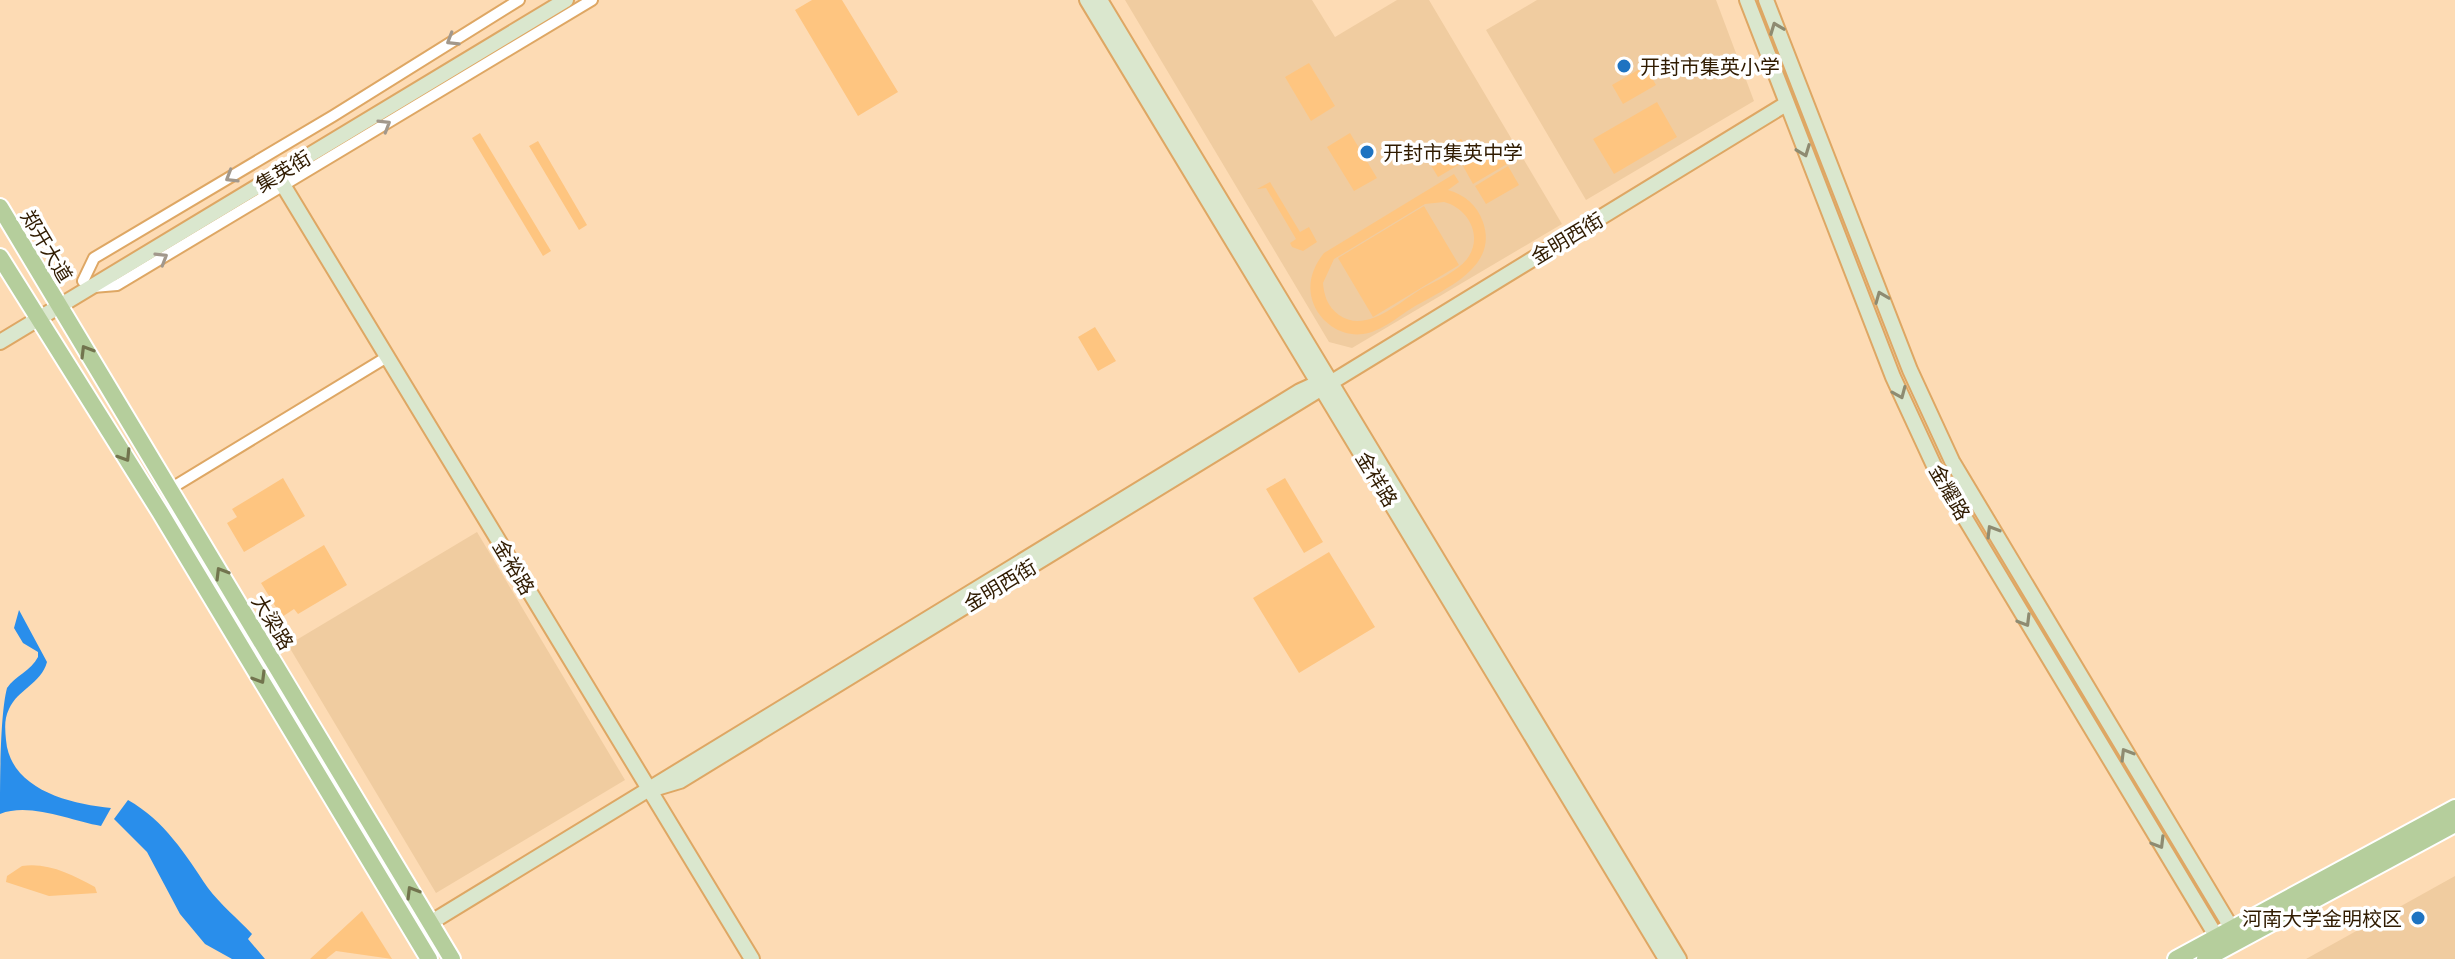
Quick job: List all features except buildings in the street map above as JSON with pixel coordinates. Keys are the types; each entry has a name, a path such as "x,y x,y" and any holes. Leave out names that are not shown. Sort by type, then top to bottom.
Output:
{"main road":[{"name":"郑开大道","path":"0,207 56,302"},
{"path":"0,257 35,315"},
{"name":"大梁路","path":"56,302 452,959"},
{"name":"大梁路","path":"35,315 160,512 429,959"},
{"path":"2176,959 2220,943 2455,808"},
{"path":"2236,934 2455,824"},
{"path":"2205,959 2220,943"}],"street":[{"path":"87,284 94,258 333,116 519,0"},
{"name":"集英街","path":"0,342 35,315 548,0"},
{"name":"集英街","path":"87,284 280,180 566,0"},
{"path":"280,180 592,0"},
{"name":"金祥路","path":"1087,0 1679,959"},
{"name":"金祥路","path":"1100,0 1666,959"},
{"name":"金耀路","path":"1747,0 1893,377 1936,470 2220,943"},
{"name":"金耀路","path":"1766,0 1936,429 1965,485 2236,934"},
{"name":"金明西街","path":"430,923 1124,496 1347,371 1786,104"},
{"name":"金裕路","path":"280,180 752,959"},
{"name":"集英街","path":"0,331 35,315"},
{"path":"170,489 387,357"}],"shaded area":[{"path":"812,0 842,0 898,92 858,116 795,10"},
{"name":"开封市集英中学","path":"1125,0 1312,0 1335,37 1397,0 1429,0 1562,224 1352,348 1329,342"},
{"name":"开封市集英小学","path":"1537,0 1716,0 1754,101 1586,200 1486,30"},
{"path":"1309,63 1335,106 1311,121 1285,77"},
{"path":"1645,66 1656,85 1623,104 1612,85"},
{"path":"1657,102 1677,137 1614,174 1593,139"},
{"path":"480,133 551,251 543,256 472,138"},
{"path":"1350,133 1377,178 1354,191 1327,147"},
{"path":"1461,139 1472,157 1438,177 1427,159"},
{"path":"538,141 587,225 579,230 529,146"},
{"path":"1496,146 1507,164 1473,184 1463,166"},
{"path":"1508,166 1519,185 1486,204 1475,186"},
{"path":"1454,174 1459,182 1448,190 1474,206 1483,222 1486,238 1483,252 1466,275 1389,324 1363,334 1334,328 1322,318 1314,305 1310,291 1312,278 1324,253","holes":["1444,202 1453,205 1466,217 1474,232 1472,250 1463,264 1371,319 1349,320 1332,308 1323,283 1334,259 1425,204"]},
{"path":"1270,182 1300,232 1309,227 1317,242 1303,251 1292,247 1290,243 1296,239 1266,188 1257,189"},
{"path":"1424,206 1459,265 1373,317 1338,258"},
{"path":"1095,327 1116,361 1098,371 1078,337"},
{"path":"283,478 305,516 244,552 227,523 237,517 232,509"},
{"path":"1285,478 1323,542 1304,553 1266,489"},
{"path":"477,532 625,780 436,893 288,645"},
{"path":"324,545 347,585 298,614 294,609 282,617 261,583"},
{"path":"1329,552 1375,627 1299,673 1253,598"},
{"path":"22,866 60,870 95,887 97,893 49,896 6,882 7,876"},
{"name":"河南大学金明校区","path":"2455,876 2455,959 2306,959"},
{"path":"362,911 392,959 336,951 326,959 310,959"}],"water":[{"path":"19,610 47,662 40,676 18,696 7,713 5,732 10,757 18,771 44,791 77,803 111,808 101,826 37,811 0,814 2,731 7,688 38,657 38,652 23,643 14,628"},
{"path":"128,800 153,818 173,839 213,894 252,934 248,939 265,959 232,959 205,944 180,914 147,852 114,819"}],"place":[{"name":"开封市集英小学","path":"1624,66"},
{"name":"开封市集英中学","path":"1367,152"},
{"name":"河南大学金明校区","path":"2418,918"}]}
